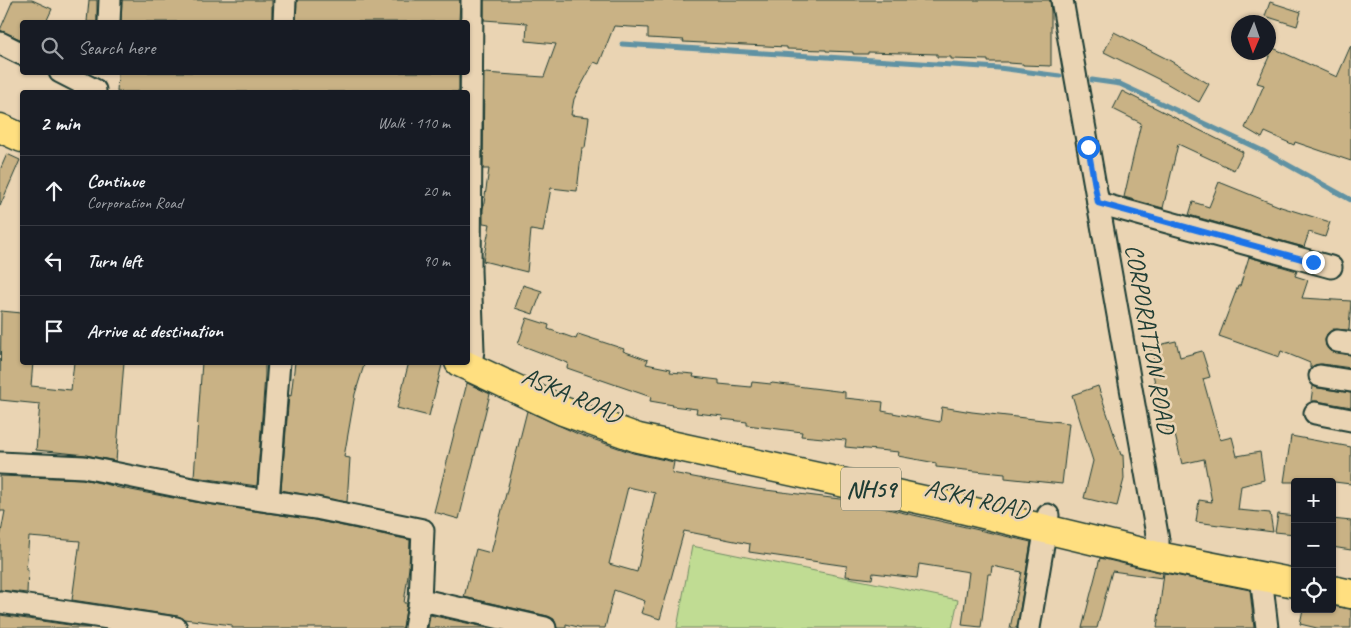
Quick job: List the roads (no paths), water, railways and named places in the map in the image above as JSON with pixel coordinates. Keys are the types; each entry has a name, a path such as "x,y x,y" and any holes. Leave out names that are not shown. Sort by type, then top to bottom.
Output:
{"highway":[{"path":"0,128 20,137"},
{"path":"0,146 20,155"},
{"name":"ASKA ROAD","path":"470,358 612,416 1047,523 1158,548 1291,565"},
{"name":"NH59","path":"1158,548 1260,576 1291,582"},
{"path":"1336,573 1351,575"},
{"path":"1336,591 1351,594"}],"street":[{"path":"109,20 110,0"},
{"path":"284,20 285,0"},
{"path":"470,35 472,0"},
{"name":"CORPORATION ROAD","path":"1062,0 1158,548"},
{"path":"0,43 20,53"},
{"path":"68,75 96,85"},
{"path":"469,75 469,90"},
{"path":"1098,203 1331,266"},
{"path":"268,501 279,365"},
{"path":"1320,376 1351,381"},
{"path":"1315,413 1351,420"},
{"path":"0,464 84,467 202,491 316,508 424,530 420,601 415,628"},
{"path":"1029,628 1047,523"},
{"path":"1260,576 1267,628"},
{"path":"420,601 545,628"},
{"path":"0,602 176,628"}],"waterway":[{"path":"622,44 999,68 1060,76"},
{"path":"1092,80 1120,84 1263,151 1351,200"}]}
